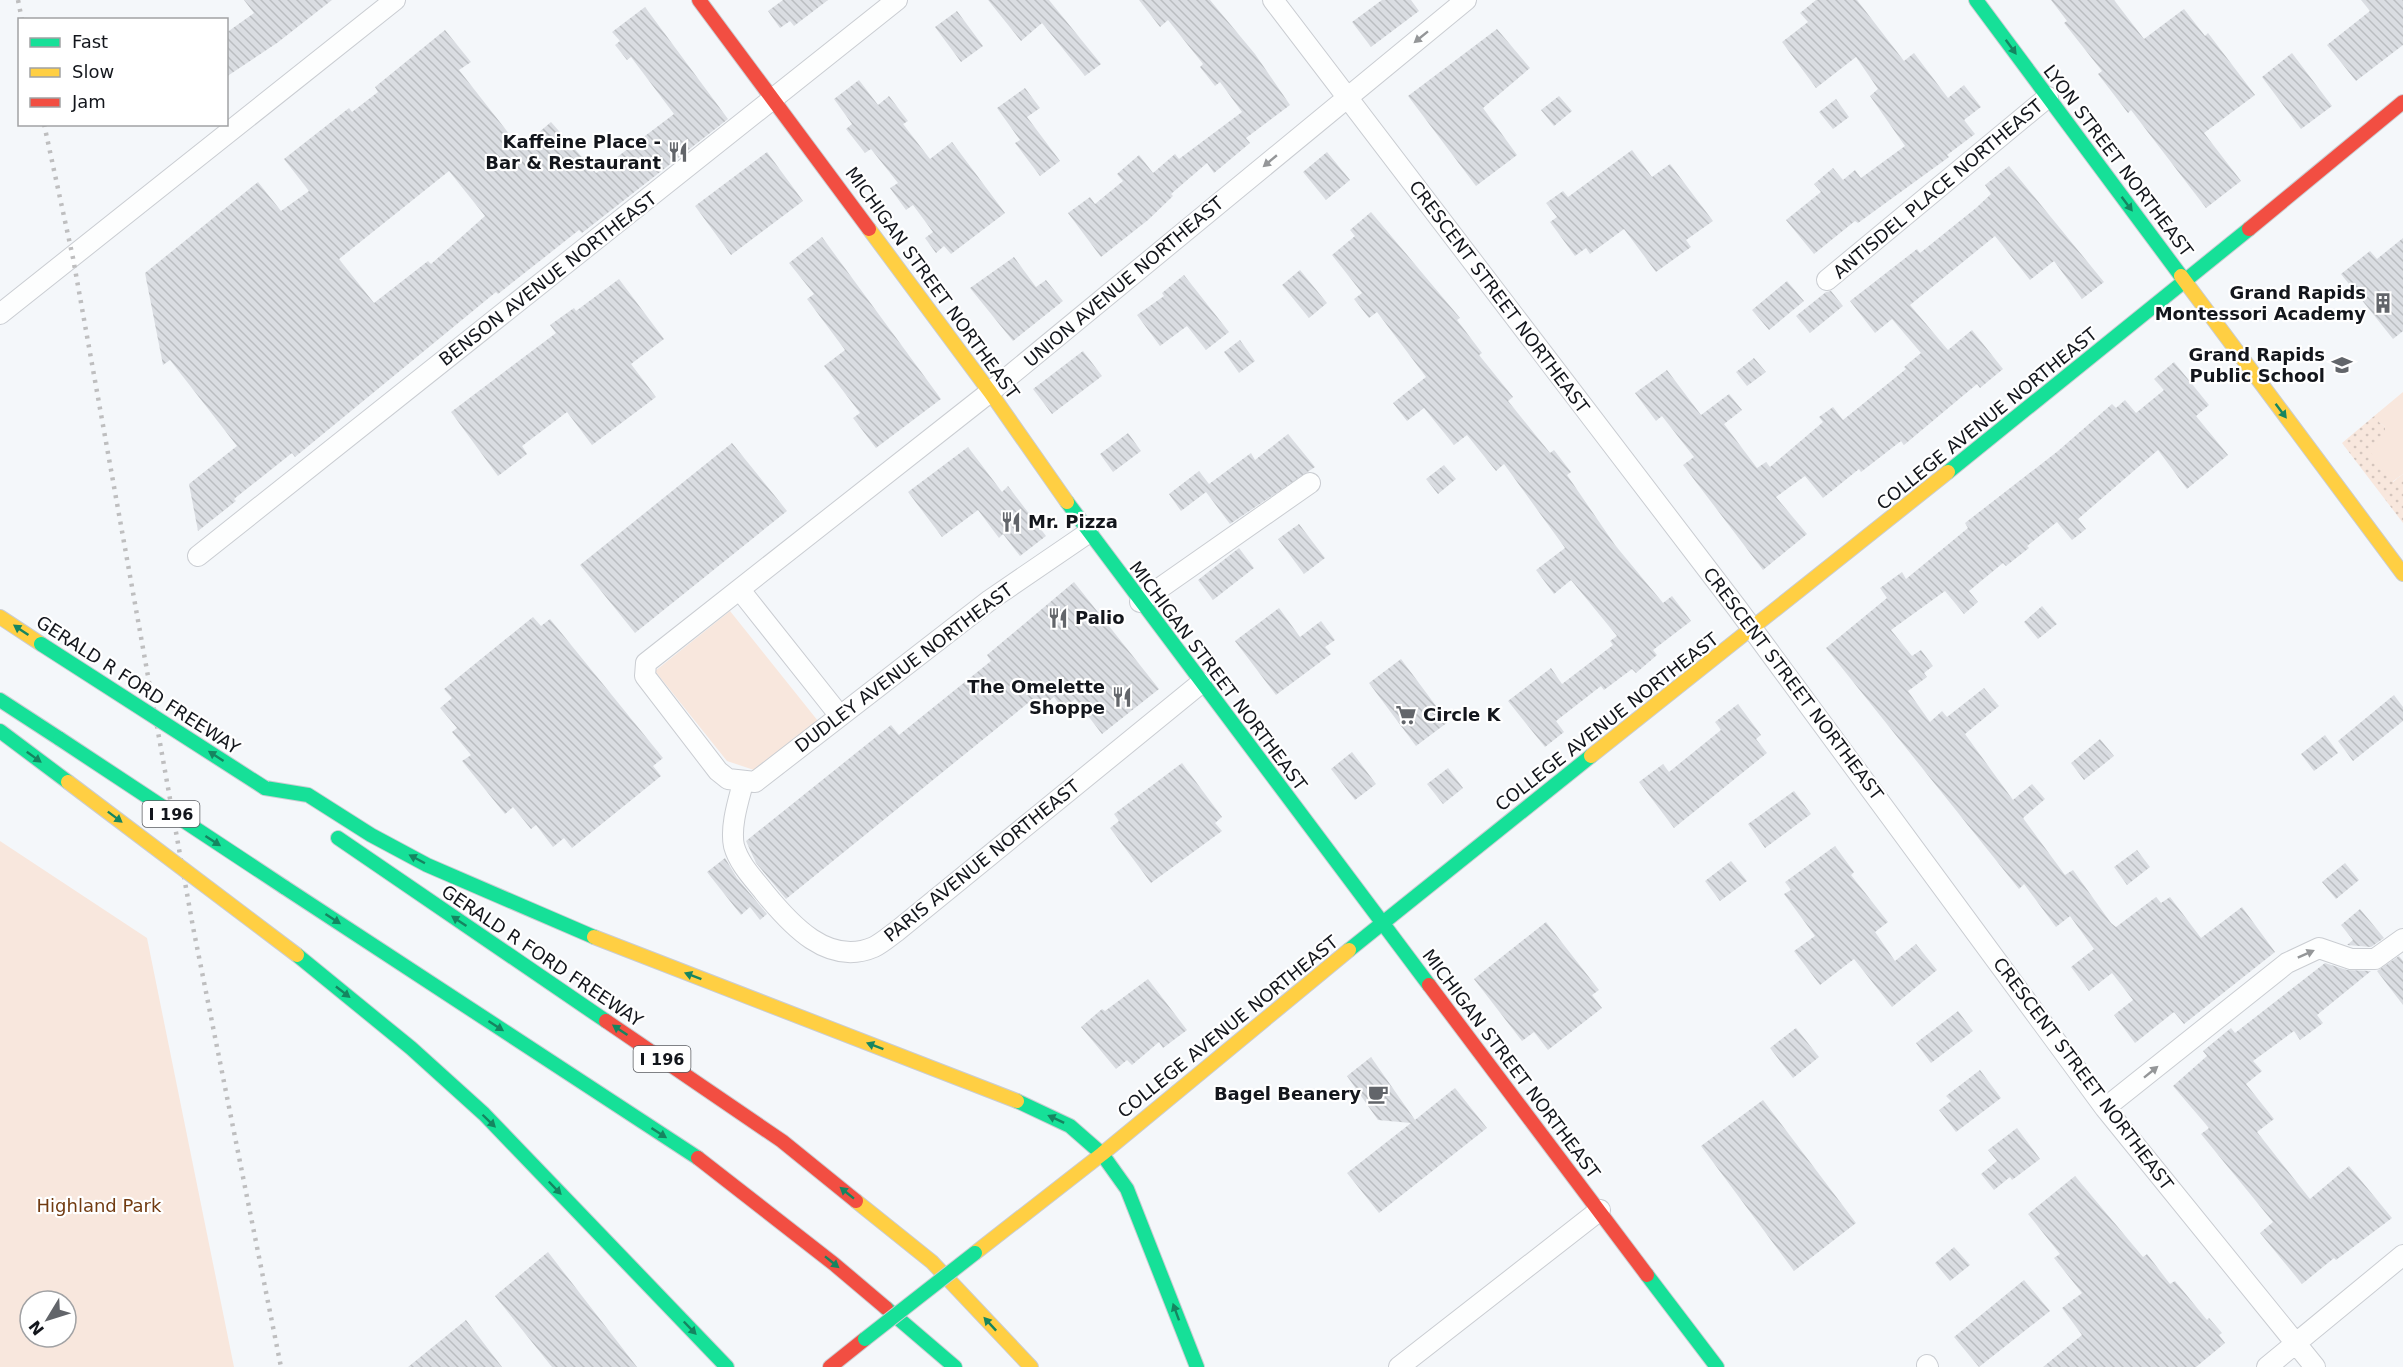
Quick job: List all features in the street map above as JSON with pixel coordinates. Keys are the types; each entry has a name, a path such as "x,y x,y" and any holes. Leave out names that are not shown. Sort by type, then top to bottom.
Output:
{"main road":[{"name":"MICHIGAN STREET NORTHEAST","path":"699,0 990,392 1088,533 1717,1367"},
{"name":"LYON STREET NORTHEAST","path":"1976,0 2403,574"},
{"name":"COLLEGE AVENUE NORTHEAST","path":"830,1367 1102,1154 1381,924 2186,283 2403,102"},
{"name":"GERALD R FORD FREEWAY","path":"0,616 294,808"},
{"name":"I 196","path":"0,700 705,1163 834,1264 955,1367"},
{"path":"0,731 297,956 390,1030 515,1145 727,1367"},
{"path":"265,788 308,795 371,835 428,865 571,928 1022,1103 1070,1126 1102,1154 1127,1189 1197,1367"},
{"name":"GERALD R FORD FREEWAY","path":"324,828 782,1141 932,1262 1030,1367"}],"street":[{"path":"0,314 395,0"},
{"name":"BENSON AVENUE NORTHEAST","path":"198,556 897,0"},
{"name":"CRESCENT STREET NORTHEAST","path":"1273,0 1753,630 2105,1108 2315,1367"},
{"name":"UNION AVENUE NORTHEAST","path":"742,783 728,779 718,771 645,676 646,663 990,392 1466,0"},
{"name":"ANTISDEL PLACE NORTHEAST","path":"1827,280 2048,97"},
{"path":"1140,602 1310,483"},
{"name":"DUDLEY AVENUE NORTHEAST","path":"742,783 755,782 990,600 1088,533"},
{"path":"740,590 840,716"},
{"name":"PARIS AVENUE NORTHEAST","path":"742,783 734,827 734,845 740,861 786,919 811,939 833,950 855,952 875,946 897,931 1202,683"},
{"path":"2105,1108 2287,963 2319,948 2351,959 2375,959 2403,939"},
{"path":"1400,1367 1600,1210"},
{"path":"2267,1367 2403,1255"}],"green space":[{"path":"2403,392 2403,474 2392,482 2369,450 2385,438 2385,427 2379,422 2379,412"},
{"path":"2379,412 2379,422 2385,427 2393,482 2403,474 2403,523 2342,443"},
{"path":"730,611 818,721 754,770 727,761 655,671"},
{"name":"Highland Park","path":"0,841 147,938 234,1367 0,1367"}],"building":[{"path":"244,0 332,0 277,43 228,76 228,32 254,13"},
{"path":"783,0 828,0 794,26 790,21 780,28 768,11"},
{"path":"988,0 1049,0 1101,64 1085,76 1042,23 1021,41"},
{"path":"1139,0 1210,0 1255,54 1290,105 1246,138 1250,143 1214,173 1207,163 1171,194 1173,196 1148,220 1101,257 1068,213 1090,197 1095,204 1123,181 1117,174 1139,155 1153,173 1175,154 1179,159 1242,112 1220,82 1215,86 1200,67 1203,64 1168,20 1160,27"},
{"path":"1382,0 1411,0 1419,11 1371,47 1352,22"},
{"path":"1816,0 1857,0 1904,61 1914,53 1948,98 1964,85 1981,107 1964,120 1975,134 1947,155 1949,157 1858,223 1855,221 1814,254 1786,220 1821,192 1814,184 1833,168 1843,180 1855,170 1861,178 1905,146 1870,96 1878,89 1856,57 1816,88 1782,42 1808,22 1800,13"},
{"path":"2051,0 2114,0 2144,39 2184,9 2205,36 2208,33 2255,95 2204,133 2241,181 2206,208 2131,110 2128,113 2098,74 2102,71 2064,23 2067,21"},
{"path":"2361,0 2403,0 2403,45 2356,81 2327,45 2370,11"},
{"path":"645,7 728,119 582,233 579,230 498,294 496,292 295,457 292,453 198,531 189,484 237,446 170,360 163,365 145,273 258,182 281,211 309,191 284,159 349,108 352,112 378,92 375,87 445,30 471,62 459,70 517,144 531,139 551,122 596,173 674,114 631,57 627,60 615,45 620,41 612,32","holes":["449,171 485,216 431,264 428,261 374,303 339,259"]},
{"path":"957,11 983,46 961,62 935,27"},
{"path":"1497,29 1530,68 1483,108 1517,155 1476,186 1408,96"},
{"path":"2292,53 2332,106 2301,129 2262,77"},
{"path":"859,80 878,105 889,96 908,121 903,124 930,159 952,142 1005,213 951,254 944,246 936,253 925,238 933,232 913,205 906,210 890,188 898,183 871,149 865,153 846,129 852,124 834,99"},
{"path":"1025,88 1040,108 1027,117 1060,161 1040,176 1015,143 1020,140 997,108"},
{"path":"1559,96 1572,111 1554,126 1541,110"},
{"path":"1836,99 1849,117 1833,129 1819,112"},
{"path":"1632,150 1652,177 1670,164 1713,221 1686,240 1691,247 1656,272 1624,229 1590,254 1586,248 1575,256 1550,222 1557,217 1546,203 1563,191 1568,197"},
{"path":"767,152 803,201 731,255 695,206"},
{"path":"1327,152 1350,180 1326,200 1303,172"},
{"path":"2009,166 2104,282 2082,299 2054,261 2030,280 1995,236 1910,305 1948,350 1972,330 2003,369 1980,388 1977,384 1904,445 1901,441 1861,472 1859,469 1823,498 1805,476 1776,497 1807,534 1763,570 1683,465 1694,457 1662,416 1656,421 1635,393 1667,370 1701,415 1729,394 1742,410 1724,424 1757,468 1766,462 1770,467 1823,422 1819,417 1833,407 1843,420 1906,369 1904,367 1921,353 1892,319 1875,333 1850,301 1917,249 1920,253 1976,208 1991,194 1985,185"},
{"path":"1371,212 1460,318 1457,320 1482,353 1479,355 1513,397 1508,401 1550,453 1554,450 1571,472 1567,475 1615,545 1663,603 1672,596 1691,621 1653,650 1657,655 1636,673 1632,669 1604,690 1601,686 1556,721 1564,732 1545,747 1508,701 1551,668 1562,684 1613,645 1610,641 1617,636 1571,580 1554,594 1536,570 1565,548 1504,464 1496,471 1467,435 1454,445 1424,408 1407,421 1393,403 1426,377 1377,312 1369,318 1354,299 1362,293 1332,255 1355,236 1350,230"},
{"path":"822,237 941,399 876,448 853,418 860,413 824,366 845,350 807,299 814,294 789,263"},
{"name":"Grand Rapids Montessori Academy","path":"2403,238 2403,331 2393,339 2341,274 2370,251 2377,259"},
{"path":"1014,257 1036,287 1046,280 1063,301 1013,341 970,288"},
{"path":"1300,270 1327,303 1309,318 1282,285"},
{"path":"1184,275 1229,332 1206,350 1187,326 1160,346 1137,315 1164,296 1162,293"},
{"path":"619,279 664,339 631,364 656,397 592,445 567,412 522,446 527,454 498,476 451,412 556,333 550,325 574,308 576,311"},
{"path":"1787,281 1804,301 1769,330 1752,310"},
{"path":"1831,291 1843,306 1810,333 1796,316 1826,292"},
{"path":"1240,340 1255,361 1239,373 1224,352"},
{"path":"1083,351 1102,376 1052,414 1033,389"},
{"path":"1754,358 1766,372 1747,386 1736,372"},
{"path":"2174,362 2209,405 2196,416 2228,455 2187,489 2158,450 2078,519 2086,529 2072,540 2057,522 2027,546 2029,548 2006,566 2003,563 1969,591 1978,602 1964,614 1945,591 1891,630 1912,656 1921,650 1933,666 1924,673 1927,677 1908,691 1930,722 1942,711 1947,717 1984,688 1999,706 1965,734 2013,800 2032,784 2045,799 2023,818 2065,875 2073,870 2111,923 2116,927 2156,897 2161,903 2170,897 2201,938 2242,907 2275,952 2184,1024 2174,1012 2135,1043 2114,1015 2133,1000 2112,973 2089,991 2071,967 2094,949 2070,916 2056,927 2024,884 2019,889 1826,648 1887,598 1880,588 1902,572 1906,579 1968,528 1965,523 2058,451 2112,404 2116,408 2125,400 2136,413 2164,390 2154,379"},
{"path":"1128,433 1141,451 1113,472 1100,454"},
{"path":"1288,434 1315,467 1230,524 1206,492 1181,511 1169,494 1199,471 1209,484 1251,453 1255,460"},
{"path":"732,443 787,511 635,633 580,565"},
{"path":"968,447 1002,492 1008,486 1046,536 1020,556 1003,534 999,538 978,510 942,537 908,492"},
{"path":"1444,465 1456,479 1438,494 1426,479"},
{"path":"1299,524 1325,558 1304,574 1278,539"},
{"path":"1239,548 1254,568 1213,600 1198,580"},
{"path":"1074,582 1159,689 1102,734 1075,699 1063,709 1054,697 1040,708 1033,699 786,899 756,863 746,841 891,725 899,735 991,661 987,655"},
{"path":"2042,606 2057,624 2038,639 2024,622"},
{"path":"1279,608 1300,637 1321,621 1335,640 1325,647 1331,654 1276,695 1235,641"},
{"path":"533,617 541,626 550,619 663,758 653,766 661,776 572,848 564,838 553,847 536,825 531,829 513,807 505,814 462,761 471,755 452,732 457,728 440,708 452,698 444,689"},
{"path":"1401,659 1448,722 1416,746 1369,683"},
{"path":"2394,695 2403,707 2403,721 2353,761 2338,741"},
{"path":"1738,704 1761,735 1756,739 1767,753 1674,828 1639,782 1663,764 1669,772 1721,730 1715,722"},
{"path":"2325,735 2338,753 2314,771 2301,754"},
{"path":"2100,739 2114,756 2084,780 2071,763"},
{"path":"1352,752 1376,784 1355,800 1331,769"},
{"path":"1182,763 1222,817 1215,823 1222,831 1151,883 1110,828 1119,821 1114,814"},
{"path":"1448,768 1463,788 1443,804 1427,784"},
{"path":"1794,791 1811,814 1765,848 1748,824"},
{"path":"1835,846 1854,872 1851,875 1888,922 1875,932 1895,961 1916,944 1937,970 1892,1007 1854,959 1820,985 1794,951 1815,936 1784,894 1791,890 1785,882"},
{"path":"2137,850 2150,867 2127,885 2114,867"},
{"path":"725,858 737,878 767,914 760,920 750,907 741,915 707,872"},
{"path":"1731,861 1747,881 1720,901 1705,881"},
{"path":"2345,863 2359,880 2336,899 2322,882"},
{"path":"2360,909 2384,938 2371,947 2347,945 2353,940 2341,925"},
{"path":"1546,922 1599,990 1592,995 1602,1008 1548,1050 1534,1032 1522,1041 1474,979"},
{"path":"2399,956 2403,961 2403,1005 2377,971"},
{"path":"2325,963 2347,970 2371,971 2317,1015 2323,1023 2300,1040 2294,1031 2253,1061 2262,1071 2246,1084 2274,1119 2257,1132 2310,1199 2349,1166 2392,1218 2336,1260 2334,1258 2302,1284 2260,1233 2273,1222 2201,1134 2209,1128 2173,1086 2207,1056 2203,1051 2231,1028 2235,1033"},
{"path":"1148,979 1187,1030 1163,1048 1159,1042 1132,1065 1127,1060 1116,1069 1081,1027 1102,1009 1105,1011"},
{"path":"1958,1011 1973,1031 1931,1063 1916,1043"},
{"path":"1796,1028 1819,1057 1793,1078 1770,1048"},
{"path":"1371,1057 1415,1120 1455,1088 1487,1128 1379,1213 1347,1173 1411,1123 1378,1120 1347,1076"},
{"path":"1980,1070 2001,1098 1956,1132 1939,1110 1951,1101 1946,1096"},
{"path":"1763,1100 1856,1223 1794,1271 1701,1146"},
{"path":"2017,1128 2040,1159 2012,1180 2010,1177 1994,1190 1981,1174 1997,1161 1988,1150"},
{"path":"2075,1176 2143,1257 2147,1254 2170,1284 2175,1281 2207,1320 2209,1318 2222,1333 2219,1335 2225,1343 2196,1367 2043,1367 2082,1335 2062,1308 2082,1293 2054,1258 2060,1254 2028,1214"},
{"path":"1954,1247 1970,1265 1950,1281 1935,1263"},
{"path":"548,1252 637,1367 552,1367 495,1296"},
{"path":"2024,1280 2050,1311 1979,1367 1954,1337"},
{"path":"466,1320 502,1367 408,1367"}],"railway":[{"path":"18,0 22,18"},
{"path":"44,126 73,258 193,927 281,1367"}],"traffic: fast":[{"path":"1976,0 2181,276"},
{"path":"1948,472 2249,229"},
{"path":"1067,502 1429,985"},
{"path":"41,644 265,788"},
{"path":"0,700 60,739"},
{"path":"0,731 68,782"},
{"path":"60,739 284,887"},
{"path":"1349,950 1591,756"},
{"path":"265,788 308,795 371,835 427,865 594,937"},
{"path":"338,838 606,1021"},
{"path":"284,887 698,1158"},
{"path":"297,955 411,1048 484,1114 727,1367"},
{"path":"1017,1101 1070,1126 1102,1154 1127,1189 1197,1367"},
{"path":"865,1339 975,1253"},
{"path":"1647,1275 1717,1367"},
{"path":"886,1308 955,1367"}],"traffic: slow":[{"path":"869,229 990,392 1067,502"},
{"path":"2181,276 2403,574"},
{"path":"1591,756 1948,472"},
{"path":"0,617 41,644"},
{"path":"68,782 297,955"},
{"path":"594,937 1017,1101"},
{"path":"975,1253 1102,1154 1349,950"},
{"path":"856,1201 932,1262 1031,1367"}],"traffic: jam":[{"path":"699,0 869,229"},
{"path":"2249,229 2403,102"},
{"path":"1429,985 1647,1275"},
{"path":"606,1021 782,1141 856,1201"},
{"path":"698,1158 834,1264 886,1308"},
{"path":"830,1367 865,1339"}],"place":[{"name":"Kaffeine Place - Bar & Restaurant","path":"678,152"},
{"name":"Grand Rapids Montessori Academy","path":"2383,303"},
{"name":"Grand Rapids Public School","path":"2342,365"},
{"name":"Mr. Pizza","path":"1011,522"},
{"name":"Palio","path":"1058,618"},
{"name":"The Omelette Shoppe","path":"1122,697"},
{"name":"Circle K","path":"1406,715"},
{"name":"Bagel Beanery","path":"1378,1094"}]}
